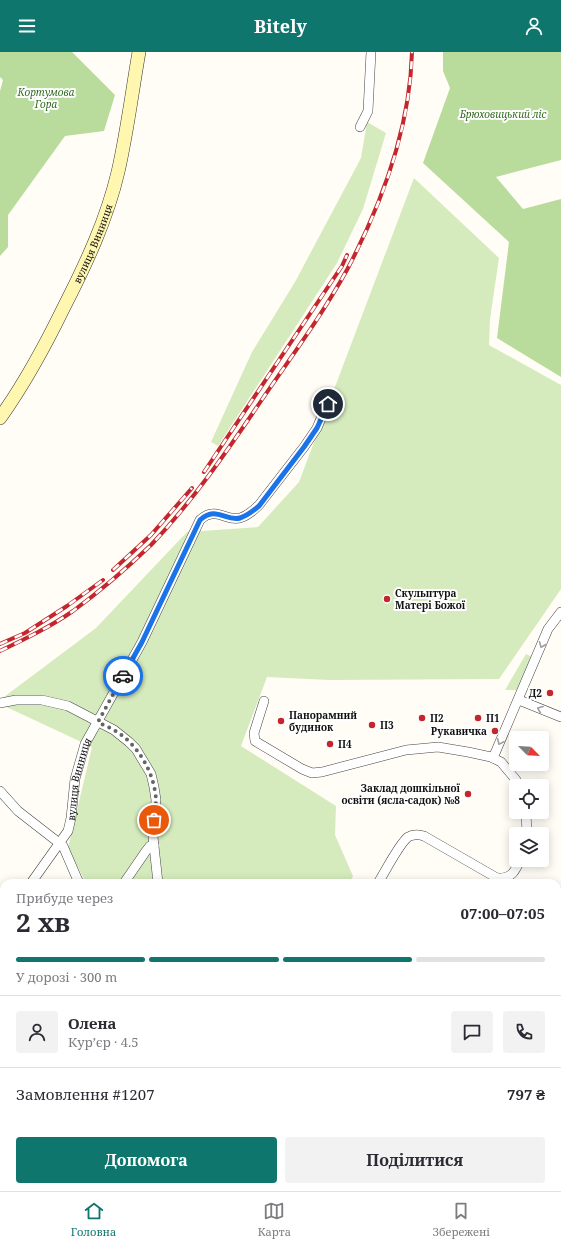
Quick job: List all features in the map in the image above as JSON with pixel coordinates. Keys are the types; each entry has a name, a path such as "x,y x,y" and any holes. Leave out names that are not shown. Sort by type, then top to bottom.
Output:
{"main road":[{"name":"вулиця Винниця","path":"0,418 15,396 46,343 82,272 101,227 118,173 139,52"}],"street":[{"path":"360,127 368,111 371,52"},
{"name":"вулиця Винниця","path":"34,879 68,831 75,779 81,753 142,642 200,520 205,516 213,514 238,519 250,513 259,506 317,428 328,404"},
{"path":"493,758 548,629 561,612"},
{"path":"0,702 16,700 42,700 68,706 114,730 129,742 144,761 151,774 154,787 156,800 153,824 158,879"},
{"path":"519,700 561,717"},
{"path":"264,701 254,733 255,740 302,769 312,773 322,772 406,750 438,747 493,758 501,762 515,779"},
{"path":"0,791 18,811 65,848 77,879"},
{"path":"380,879 403,842 409,837 418,834 424,836 495,879"},
{"path":"127,879 150,846 154,845"},
{"path":"506,879 517,867"}],"green space":[{"name":"Кортумова Гора","path":"0,52 72,52 115,95 104,131 65,136 8,215 8,247 0,256 0,91 3,80 0,77"},
{"name":"Брюховицький ліс","path":"443,52 561,52 561,160 496,177 523,209 561,199 561,377 497,338 509,242 423,163 450,88 443,71"},
{"path":"367,122 386,133 363,209 337,263 218,446 211,442 252,352 295,282 361,158"},
{"path":"414,178 499,258 490,319 489,345 561,385 561,589 499,679 329,680 267,677 241,746 336,806 335,835 353,876 352,879 84,879 68,848 92,747 0,704 0,700 96,628 187,532 258,527 299,482"},
{"path":"526,654 532,657 517,690 505,690"}],"railway":[{"path":"0,651 46,628 73,611 93,596 151,545 181,511 209,475 295,352 328,302 348,268 361,243 383,190 400,136 406,108 412,52"},
{"path":"204,472 342,266 347,255"},
{"path":"113,570 151,535 192,488"},
{"path":"0,644 25,633 67,606 103,580"}],"way so far":[{"path":"123,676 98,722 122,735 136,749 144,761 151,774 154,787 156,800 154,820"}],"place":[{"name":"Скульптура Матері Божої","path":"387,599"},
{"name":"Д2","path":"550,693"},
{"name":"П2","path":"422,718"},
{"name":"П1","path":"478,718"},
{"name":"Панорамний будинок","path":"281,721"},
{"name":"П3","path":"372,725"},
{"name":"Рукавичка","path":"495,731"},
{"name":"П4","path":"330,744"},
{"name":"Заклад дошкільної освіти (ясла-садок) №8","path":"468,794"}],"route":[{"path":"123,676 142,642 200,520 205,516 213,514 238,519 250,513 259,506 317,428 328,404"}]}
